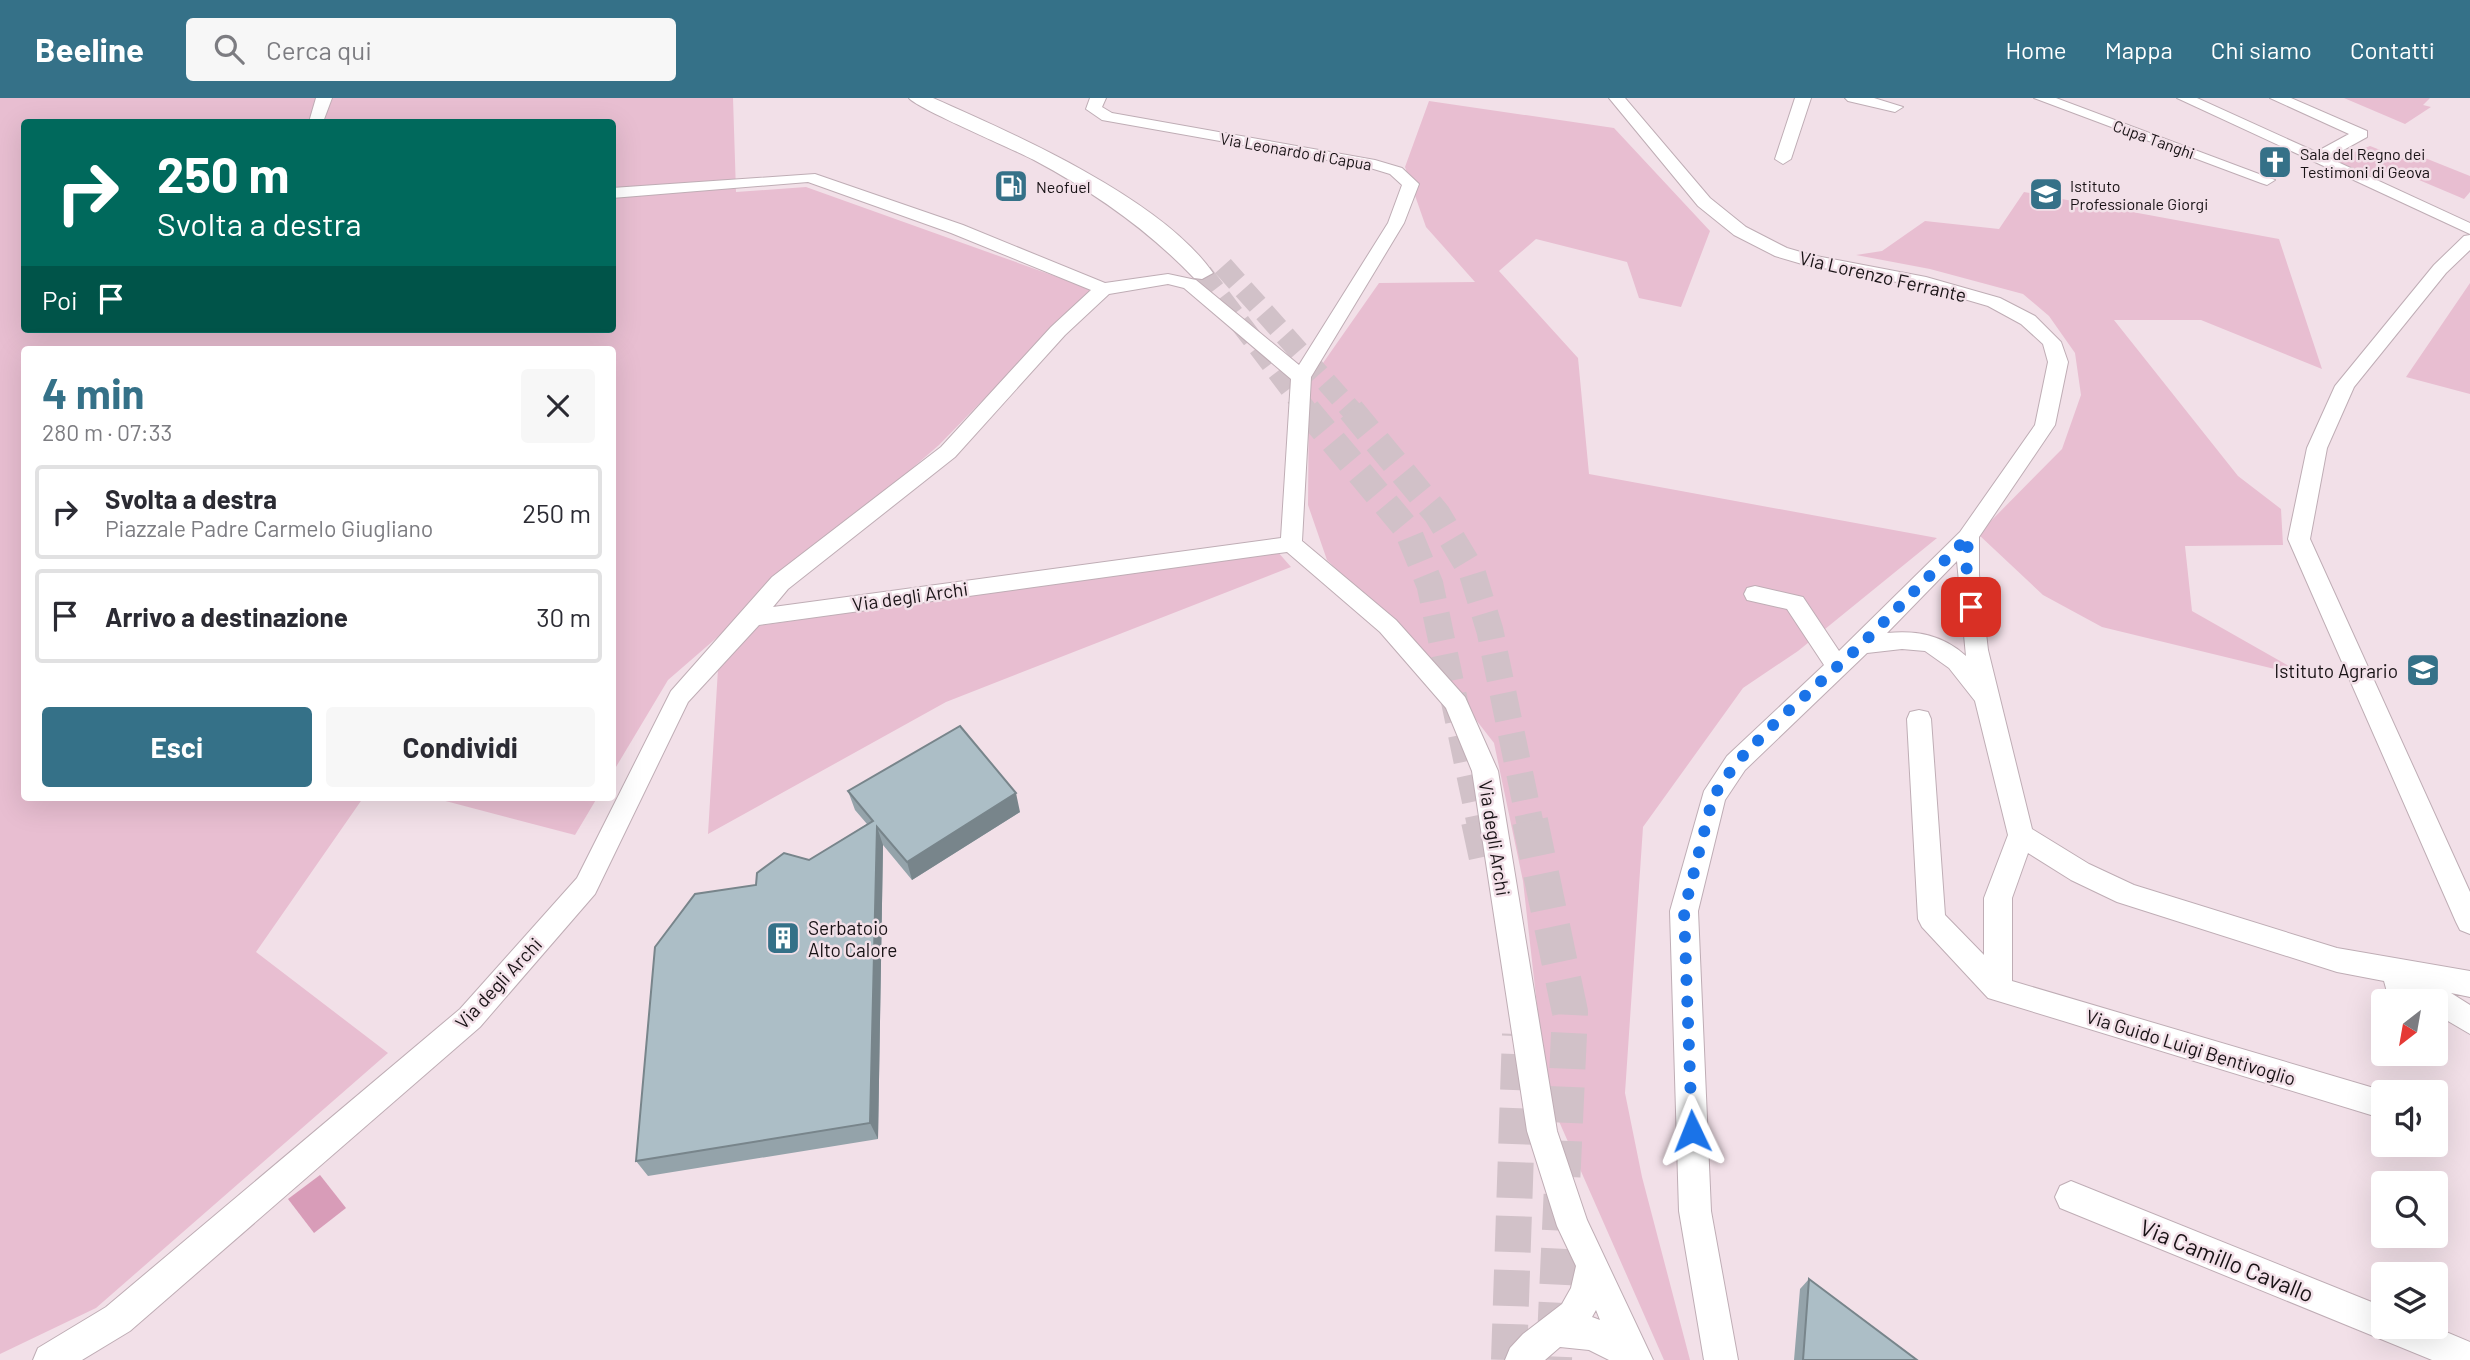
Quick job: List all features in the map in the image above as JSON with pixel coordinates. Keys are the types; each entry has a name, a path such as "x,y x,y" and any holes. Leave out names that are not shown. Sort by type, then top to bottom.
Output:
{"main road":[{"path":"918,98 988,129 1073,174 1157,229 1202,273"},
{"path":"956,98 1100,170 1173,219 1223,267"}],"street":[{"path":"317,119 324,98"},
{"name":"Via Leonardo di Capua","path":"1098,98 1094,109 1107,117 1369,163 1396,171 1411,184 1396,223 1301,377"},
{"name":"Via Lorenzo Ferrante","path":"1618,98 1704,202 1740,231 1781,252 1808,260 1926,282 1994,302 2028,320 2052,342 2059,362 2045,425 1968,537 1860,646 1736,763 1713,797 1684,911 1695,1211 1721,1360"},
{"path":"1783,159 1803,98"},
{"path":"1853,98 1895,107"},
{"name":"Cupa Tanghi","path":"2042,98 2267,180"},
{"path":"2186,98 2470,229"},
{"path":"2278,98 2361,134 2316,159"},
{"path":"616,193 809,177 957,229 1103,289 1168,279 1190,284 1301,377 1291,544"},
{"path":"2470,240 2440,269 2345,386 2318,448 2299,539 2470,922"},
{"path":"752,618 780,583 947,452 1058,331 1103,289"},
{"path":"1968,537 1966,584 1989,701 2021,835 1998,898 1997,989"},
{"name":"Via degli Archi","path":"50,1360 118,1319 470,1018 586,886 679,697 752,618 1291,544 1328,572 1388,626 1456,704 1485,771 1542,1130 1573,1226 1636,1360"},
{"path":"1755,594 1795,603 1837,666"},
{"path":"1860,646 1917,638 1942,649 1968,673 1989,701"},
{"path":"1919,719 1932,919 1997,989"},
{"path":"2021,835 2081,872 2127,894 2337,960 2432,996 2470,1021"},
{"path":"2337,960 2470,984"},
{"name":"Via Guido Luigi Bentivoglio","path":"1997,989 2371,1101"},
{"name":"Via Camillo Cavallo","path":"2071,1197 2371,1319"},
{"path":"1522,1360 1531,1348 1577,1315 1587,1295 1592,1265"},
{"path":"1559,1330 1593,1333 1617,1343 1636,1360"},
{"path":"2422,1339 2470,1359"}],"shaded area":[{"path":"0,98 733,98 736,192 806,187 1091,289 939,445 668,680 616,767 616,346 21,346 21,801 361,801 256,952 388,1053 96,1308 0,1354"},
{"path":"2344,98 2430,98 2423,105 2431,107 2405,124"},
{"path":"1429,101 1614,128 1710,231 1681,307 1639,298 1627,262 1536,239 1499,271 1578,358 1589,474 1937,538 1798,651 1743,688 1643,827 1625,1093 1642,1177 1690,1360 1664,1360 1547,1094 1523,881 1494,743 1431,662 1327,560 1308,505 1309,383 1379,283 1475,282 1426,227 1405,167"},
{"path":"2370,146 2406,160 2415,154 2470,176 2470,192 2464,199 2393,169 2373,177 2334,160"},
{"path":"2024,192 2279,239 2322,369 2201,320 2114,320 2238,476 2281,509 2283,545 2185,546 2192,611 2308,677 2102,627 2043,595 1978,534 2062,449 2081,395 2075,353 2049,316 2023,294 1930,269 1856,255 1882,251 1925,221 1999,229"},
{"path":"2470,283 2470,394 2406,377"},
{"path":"1277,551 1291,567 946,702 708,834 718,669 757,626"},
{"path":"445,801 595,801 575,835"},
{"path":"320,1175 346,1208 314,1233 288,1199"}],"building":[{"name":"Serbatoio Alto Calore","path":"960,726 1016,793 907,862 877,827 870,1123 636,1161 655,947 695,894 756,885 757,873 784,853 809,860 873,821 848,791"},
{"path":"1809,1279 1917,1360 1803,1360"}],"tunnel":[{"path":"1223,266 1353,412"},
{"path":"1202,273 1308,412"},
{"path":"1307,410 1407,529 1430,585 1480,823"},
{"path":"1351,410 1437,514 1472,572 1490,631 1530,823"},
{"path":"1479,821 1490,872"},
{"path":"1530,821 1570,1012 1554,1360"},
{"path":"1509,1360 1520,1034"}],"place":[{"name":"Sala del Regno dei Testimoni di Geova","path":"2275,162"},
{"name":"Neofuel","path":"1011,186"},
{"name":"Istituto Professionale Giorgi","path":"2046,194"},
{"name":"Istituto Agrario","path":"2423,670"},
{"name":"Serbatoio Alto Calore","path":"783,938"}],"route":[{"path":"1692,1131 1684,911 1698,847 1713,797 1736,763 1775,723 1860,646 1968,537 1966,584 1971,607"}]}
